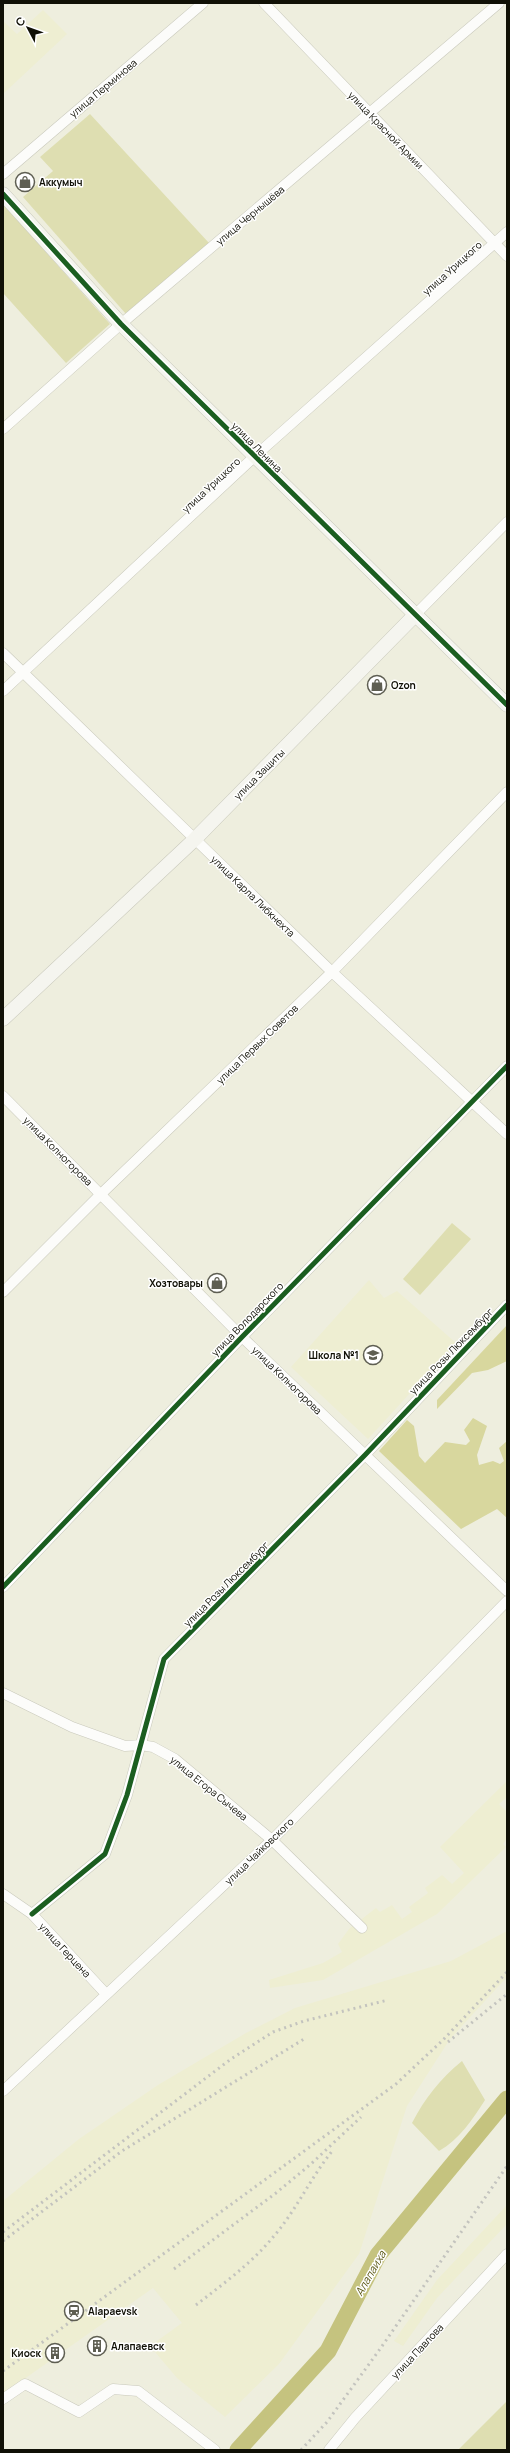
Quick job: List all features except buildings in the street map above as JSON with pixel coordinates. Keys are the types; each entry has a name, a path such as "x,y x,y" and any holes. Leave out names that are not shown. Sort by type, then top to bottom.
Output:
{"street":[{"name":"улица Перминова","path":"3,174 203,3"},
{"name":"улица Красной Армии","path":"264,3 507,256"},
{"name":"улица Чернышёва","path":"3,429 122,324 499,3"},
{"name":"улица Ленина","path":"3,194 122,324 254,457 507,705"},
{"name":"улица Урицкого","path":"3,691 254,457 507,232"},
{"name":"улица Защиты","path":"3,1019 194,840 507,522"},
{"name":"улица Карла Либкнехта","path":"3,653 194,840 332,972 507,1134"},
{"name":"улица Первых Советов","path":"3,1292 101,1194 332,972 507,792"},
{"name":"улица Володарского","path":"4,1582 507,1066"},
{"name":"улица Колногорова","path":"3,1096 242,1337 507,1591"},
{"name":"улица Розы Люксембург","path":"32,1914 105,1854 127,1795 164,1659 366,1455 507,1305"},
{"name":"улица Чайковского","path":"3,2092 272,1840 507,1602"},
{"name":"улица Егора Сычева","path":"3,1693 72,1727 125,1746 141,1745 153,1747 175,1759 272,1840 362,1928"},
{"name":"улица Герцена","path":"3,1894 32,1914 106,1994"},
{"name":"улица Павлова","path":"329,2450 355,2418 507,2254"},
{"path":"3,2399 25,2384 79,2412 113,2389 138,2391 215,2450"}],"shaded area":[{"path":"43,10 67,34 3,94 3,21 17,34"},
{"path":"90,114 209,243 126,314 23,197 53,171 40,157"},
{"path":"3,204 110,324 66,363 3,293"},
{"path":"452,1223 471,1239 420,1295 403,1279"},
{"name":"Школа №1","path":"369,1280 384,1298 397,1291 456,1343 368,1439 291,1367"},
{"path":"507,1325 507,1361 488,1370 472,1373 437,1409 437,1400"},
{"path":"473,1418 487,1426 477,1455 479,1465 493,1461 500,1464 504,1461 499,1448 507,1441 507,1518 497,1509 461,1529 379,1451 407,1420 414,1426 419,1456 425,1463 445,1442 466,1445 470,1441 464,1430"},
{"path":"507,1781 507,1797 499,1804 507,1812 507,1838 503,1844 506,1847 437,1914 323,1980 270,1988 269,1980 323,1963 342,1952 338,1944 349,1929 376,1908 380,1912 392,1905 402,1919 412,1912 409,1907 428,1893 425,1888 442,1875 452,1884 464,1873 440,1847"},
{"path":"507,1931 507,1977 450,2039 407,2106 359,2254 279,2364 225,2417 177,2378 150,2346 182,2323 153,2288 3,2394 3,2201 79,2139 158,2085 246,2033 295,2008 451,1961"},
{"path":"462,2061 485,2100 459,2135 439,2151 412,2123 422,2105 434,2089"},
{"path":"507,2205 507,2224 437,2298 403,2346 394,2341 437,2280"},
{"path":"507,2401 507,2450 458,2450"}],"waterway":[{"name":"Алапаиха","path":"238,2450 328,2351 378,2255 507,2099"}],"railway":[{"path":"3,2371 396,2084 443,2040 507,1972"},
{"path":"448,2042 507,1994"},
{"path":"3,2232 231,2059 273,2032 304,2021 388,2000"},
{"path":"3,2241 122,2151 304,2039"},
{"path":"174,2269 276,2193 311,2164 361,2117"},
{"path":"196,2305 237,2273 265,2246 290,2215 333,2150"},
{"path":"301,2450 327,2422 380,2349 507,2166"}],"cycle path":[{"path":"3,194 121,324 507,705"},
{"path":"3,1587 242,1337 507,1066"},
{"path":"32,1914 105,1854 127,1795 164,1659 365,1455 507,1305"}],"place":[{"name":"Аккумыч","path":"25,182"},
{"name":"Ozon","path":"377,685"},
{"name":"Хозтовары","path":"217,1283"},
{"name":"Школа №1","path":"373,1355"},
{"name":"Alapaevsk","path":"74,2311"},
{"name":"Алапаевск","path":"97,2346"},
{"name":"Киоск","path":"55,2353"}]}
